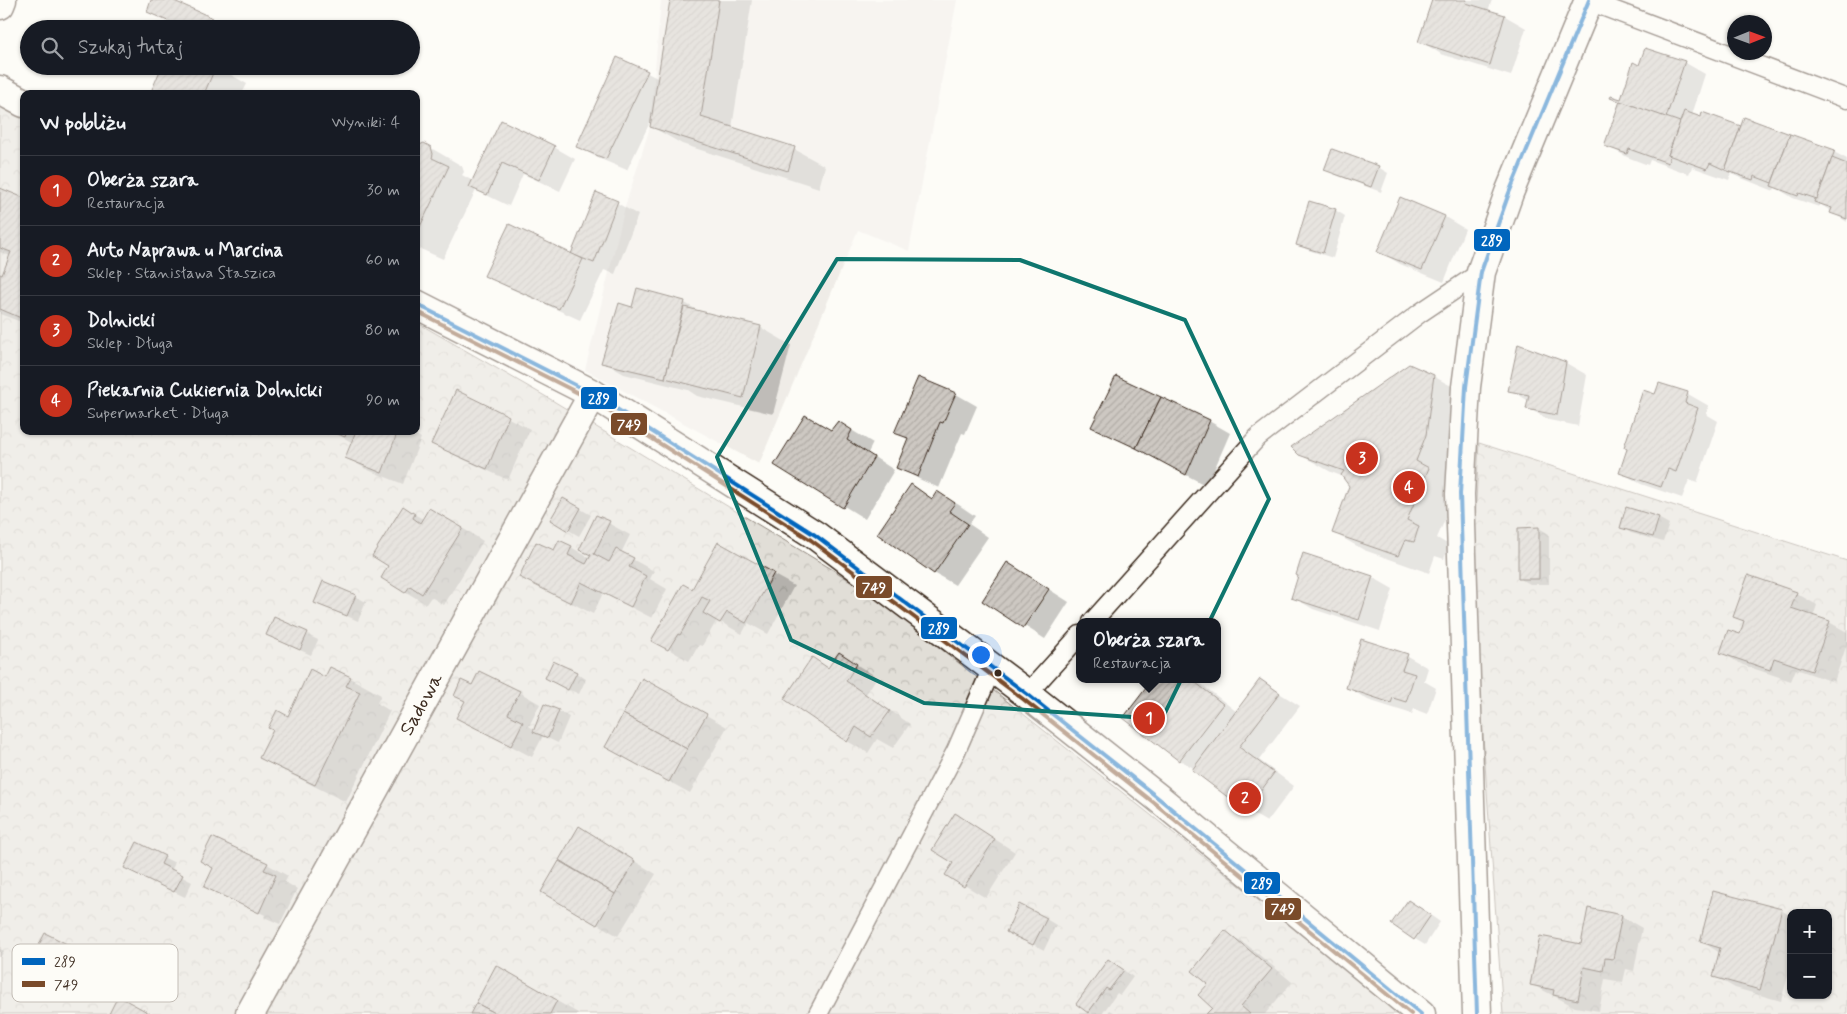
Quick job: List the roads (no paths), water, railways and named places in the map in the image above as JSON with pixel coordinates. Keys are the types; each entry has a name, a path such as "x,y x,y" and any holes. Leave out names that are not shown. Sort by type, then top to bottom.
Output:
{"street":[{"path":"0,5 2,0"},
{"path":"1478,1014 1460,494 1466,387 1481,272 1508,194 1589,0"},
{"path":"0,90 20,102"},
{"path":"420,306 593,394 815,535 1027,694 1202,833 1421,1014"},
{"name":"Sadowa","path":"250,1014 593,394"}],"lane":[{"path":"1589,0 1847,99"},
{"path":"1096,618 1258,436 1420,313 1481,272"},
{"path":"1027,694 1076,639"},
{"path":"818,1014 956,751 992,668"}],"place":[{"name":"Dolnicki","path":"1362,458"},
{"name":"Piekarnia Cukiernia Dolnicki","path":"1409,487"},
{"name":"Oberża szara","path":"1149,718"},
{"name":"Auto Naprawa u Marcina","path":"1245,798"}]}
